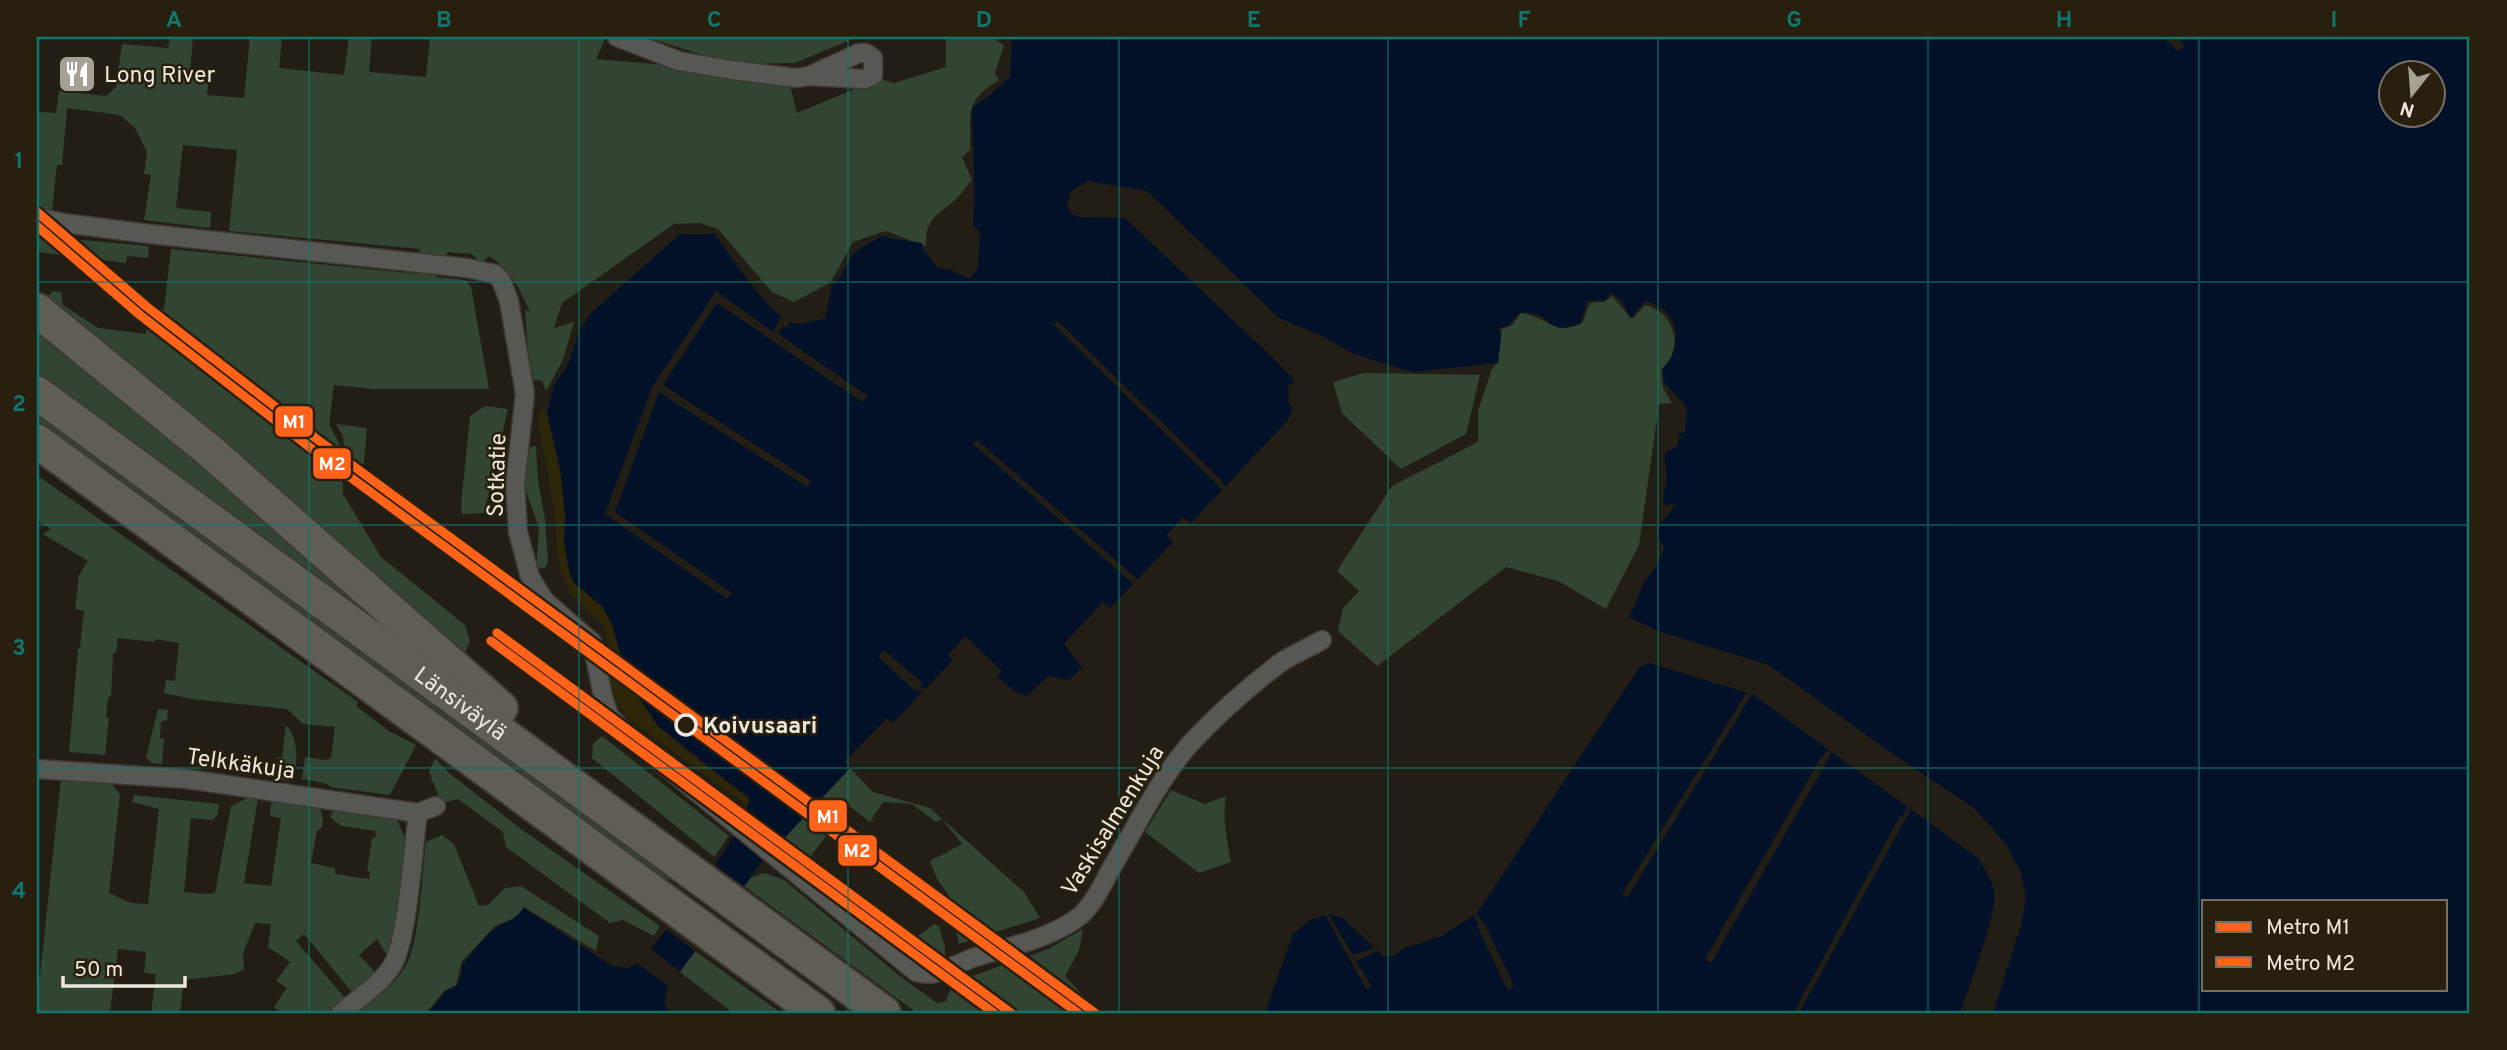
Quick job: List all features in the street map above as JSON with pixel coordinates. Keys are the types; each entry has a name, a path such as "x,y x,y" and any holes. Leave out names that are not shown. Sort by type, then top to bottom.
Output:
{"highway":[{"path":"37,310 211,452 508,715 586,775 633,830"},
{"name":"Länsiväylä","path":"37,393 884,1013"},
{"name":"Länsiväylä","path":"37,441 818,1013"}],"street":[{"path":"617,37 679,61 796,78 809,76"},
{"name":"Sotkatie","path":"37,217 150,234 467,268 495,274 507,291 525,394 515,484 518,532 530,577 545,601 592,642 609,715 627,735 916,972"},
{"name":"Vaskisalmenkuja","path":"916,972 935,975 973,958 1044,936 1080,915 1103,885 1171,767 1190,744 1245,692 1282,662 1322,640"},
{"name":"Telkkäkuja","path":"37,769 187,779 418,813 436,806"},
{"path":"341,1013 381,979 396,958 418,813"}],"green space":[{"path":"170,37 193,37 190,74 209,78 207,95 244,98 250,37 282,37 279,68 344,75 349,37 372,37 369,72 426,77 430,37 606,37 596,59 689,67 790,85 797,113 876,78 894,83 946,67 946,37 991,37 1004,45 995,73 999,80 980,95 970,117 970,150 962,157 972,180 928,228 926,246 923,245 925,252 938,268 840,277 854,252 881,236 913,241 885,231 853,242 830,283 794,302 772,292 718,229 700,223 674,224 562,303 554,328 574,322 563,360 546,391 542,381 530,379 525,310 530,312 514,281 489,256 481,264 472,254 448,252 437,268 437,277 466,280 471,287 489,389 372,389 334,385 329,424 342,449 343,494 381,557 465,625 470,641 463,658 44,300 53,291 61,292 63,305 98,328 146,334 149,307 164,309 171,249 418,274 415,265 420,249 229,231 237,150 183,145 176,208 211,212 210,228 144,220 151,175 144,174 147,152 135,128 120,115 67,108 62,165 57,165 52,210 37,209 39,112 56,113 59,91 106,96 116,87 122,44 168,48"},
{"path":"645,37 858,37 795,63 732,64"},
{"path":"37,237 43,240 49,237 149,246 148,258 127,256 126,263 37,252"},
{"path":"1612,296 1632,319 1645,305 1665,316 1674,334 1674,344 1668,364 1661,373 1663,388 1672,403 1659,404 1639,545 1606,609 1558,581 1506,567 1377,666 1338,631 1343,608 1359,591 1337,571 1392,486 1478,442 1478,411 1492,369 1498,362 1502,329 1512,325 1521,313 1557,327 1572,327 1582,323 1590,303 1604,302"},
{"path":"37,330 170,433 405,643 37,373"},
{"path":"1364,373 1480,375 1466,434 1401,469 1342,413 1333,382"},
{"path":"485,406 508,409 484,513 462,514 470,416"},
{"path":"37,414 669,879 666,883 37,422"},
{"path":"336,424 367,428 362,483 347,482 343,436"},
{"path":"536,446 548,561 545,568 536,569 539,528 524,485 529,447"},
{"path":"37,475 358,702 356,706 389,731 416,745 390,795 330,787 328,784 302,779 305,757 326,760 331,758 335,727 303,724 287,709 192,699 164,693 166,680 175,681 179,643 155,639 154,642 118,638 116,652 113,653 111,697 108,697 105,755 69,752 84,611 75,609 79,575 88,561 43,534 51,529 37,521"},
{"path":"158,709 168,710 167,720 161,722 160,738 164,739 162,764 152,763 146,757"},
{"path":"286,725 293,737 296,752 295,768 290,781 275,779 278,757 282,757"},
{"path":"602,736 729,836 714,857 592,758 593,744"},
{"path":"435,758 449,773 521,829 660,926 654,936 623,920 610,923 506,847 503,832 458,799 446,802 438,795 429,772"},
{"path":"850,768 873,792 930,808 1024,892 1040,918 959,944 951,911 956,906 937,879 930,861 962,844 942,819 936,822 912,804 883,802 870,822 849,806 802,868 776,846"},
{"path":"61,778 111,782 120,795 109,893 131,903 148,904 159,809 132,802 134,795 219,804 218,814 213,820 191,818 184,892 215,893 231,806 251,796 258,798 244,883 271,886 281,818 270,816 272,799 320,807 323,821 322,827 317,831 311,863 335,868 335,874 369,879 370,872 367,871 372,838 375,838 376,831 341,826 330,817 334,809 397,819 406,841 395,934 388,957 377,939 359,955 376,973 352,992 304,934 296,941 345,998 327,1013 282,1013 274,1007 287,988 276,981 290,962 268,947 271,924 255,923 243,953 244,969 235,974 184,980 180,1013 151,1013 156,974 144,973 146,952 118,949 110,1013 37,1013 37,981 40,976"},
{"path":"1171,790 1205,804 1226,796 1225,821 1231,862 1199,873 1145,832"},
{"path":"442,835 454,844 479,906 488,905 505,888 521,886 599,936 596,951 524,907 515,918 495,926 462,961 456,985 444,991 426,1013 358,1013 390,986 405,967 417,925 426,842"},
{"path":"765,873 784,880 901,977 937,1003 946,1001 958,981 1048,949 1083,929 1079,950 1065,976 1092,1005 1089,1013 917,1013 744,886 752,877"},
{"path":"861,901 913,940 934,924 939,926 945,947 945,961 933,965 916,961 856,909"},
{"path":"695,951 781,1013 733,1013 680,972"}],"sand":[{"path":"540,411 547,413 558,462 564,499 566,556 575,583 604,610 614,630 632,684 647,710 688,752 749,798 749,807 626,717 615,699 608,674 612,670 605,627 571,594 561,571 554,505 539,427"}],"water":[{"path":"1012,37 2167,37 2166,40 2177,51 2185,47 2180,38 2184,37 2470,37 2470,1013 1993,1013 2022,922 2026,896 2020,871 2006,844 1974,808 1769,665 1664,633 1629,618 1644,582 1655,568 1665,547 1658,539 1660,524 1676,504 1664,505 1665,452 1678,446 1679,434 1685,432 1687,412 1683,403 1665,384 1662,369 1671,358 1676,337 1668,313 1646,301 1630,318 1623,303 1611,292 1606,300 1587,301 1581,323 1569,327 1554,326 1538,315 1519,313 1509,326 1498,328 1501,336 1498,363 1412,372 1354,354 1320,335 1279,318 1147,191 1088,181 1071,191 1067,205 1072,214 1079,217 1125,218 1274,359 1294,380 1294,384 1288,385 1289,403 1293,408 1287,421 1191,523 1183,517 1166,535 1173,542 1110,608 1103,602 1064,644 1082,667 1069,680 1048,676 1027,696 1016,692 997,677 1002,671 965,636 948,655 953,660 893,723 887,718 844,762 850,768 762,862 668,987 665,1005 671,1013 429,1013 446,991 457,986 462,973 461,967 482,941 524,908 612,966 628,968 642,960 721,856 745,814 749,798 658,726 626,673 612,625 603,607 574,583 570,574 564,544 565,514 560,469 547,413 554,385 568,364 580,330 591,313 680,234 715,234 762,298 773,310 793,323 825,319 832,286 854,252 881,236 922,243 925,252 938,268 948,269 970,279 978,268 980,233 973,225 972,108 1010,77"},
{"path":"1649,663 1752,694 1978,858 1992,883 1994,903 1987,934 1960,1013 1265,1013 1293,934 1310,920 1330,914 1343,918 1383,956 1393,956 1405,948 1442,936 1477,913 1639,668"}],"pier":[{"path":"716,291 773,332 783,313 792,319 787,328 783,326 778,334 868,396 862,402 717,303 663,385 811,481 807,487 659,392 615,512 732,593 727,599 605,514 652,387"},
{"path":"1058,321 1219,478 1226,487 1223,490 1054,325"},
{"path":"977,440 1137,580 1134,583 1129,580 973,444"},
{"path":"884,650 922,683 920,686 925,690 922,693 917,689 915,691 878,657"},
{"path":"1747,692 1752,694 1627,898 1622,894"},
{"path":"1828,750 1831,753 1826,763 1711,963 1705,959 1820,759"},
{"path":"1908,807 1911,809 1799,1013 1795,1010 1900,816 1902,817"},
{"path":"712,862 746,888 698,953 663,927"},
{"path":"1327,912 1353,955 1375,948 1378,951 1356,961 1372,987 1367,990 1324,913"},
{"path":"1477,913 1484,922 1514,986 1508,991 1477,926 1479,925 1474,915"},
{"path":"648,947 683,974 671,988 634,961 640,958"}],"metro line":[{"name":"M1","path":"37,212 147,307 318,440 1095,1013"},
{"name":"M2","path":"37,226 140,315 312,449 1078,1013"},
{"name":"M1","path":"497,633 1011,1013"},
{"name":"M2","path":"491,641 994,1013"}],"place":[{"name":"Long River","path":"77,74"},
{"name":"Koivusaari","path":"686,725"}]}
